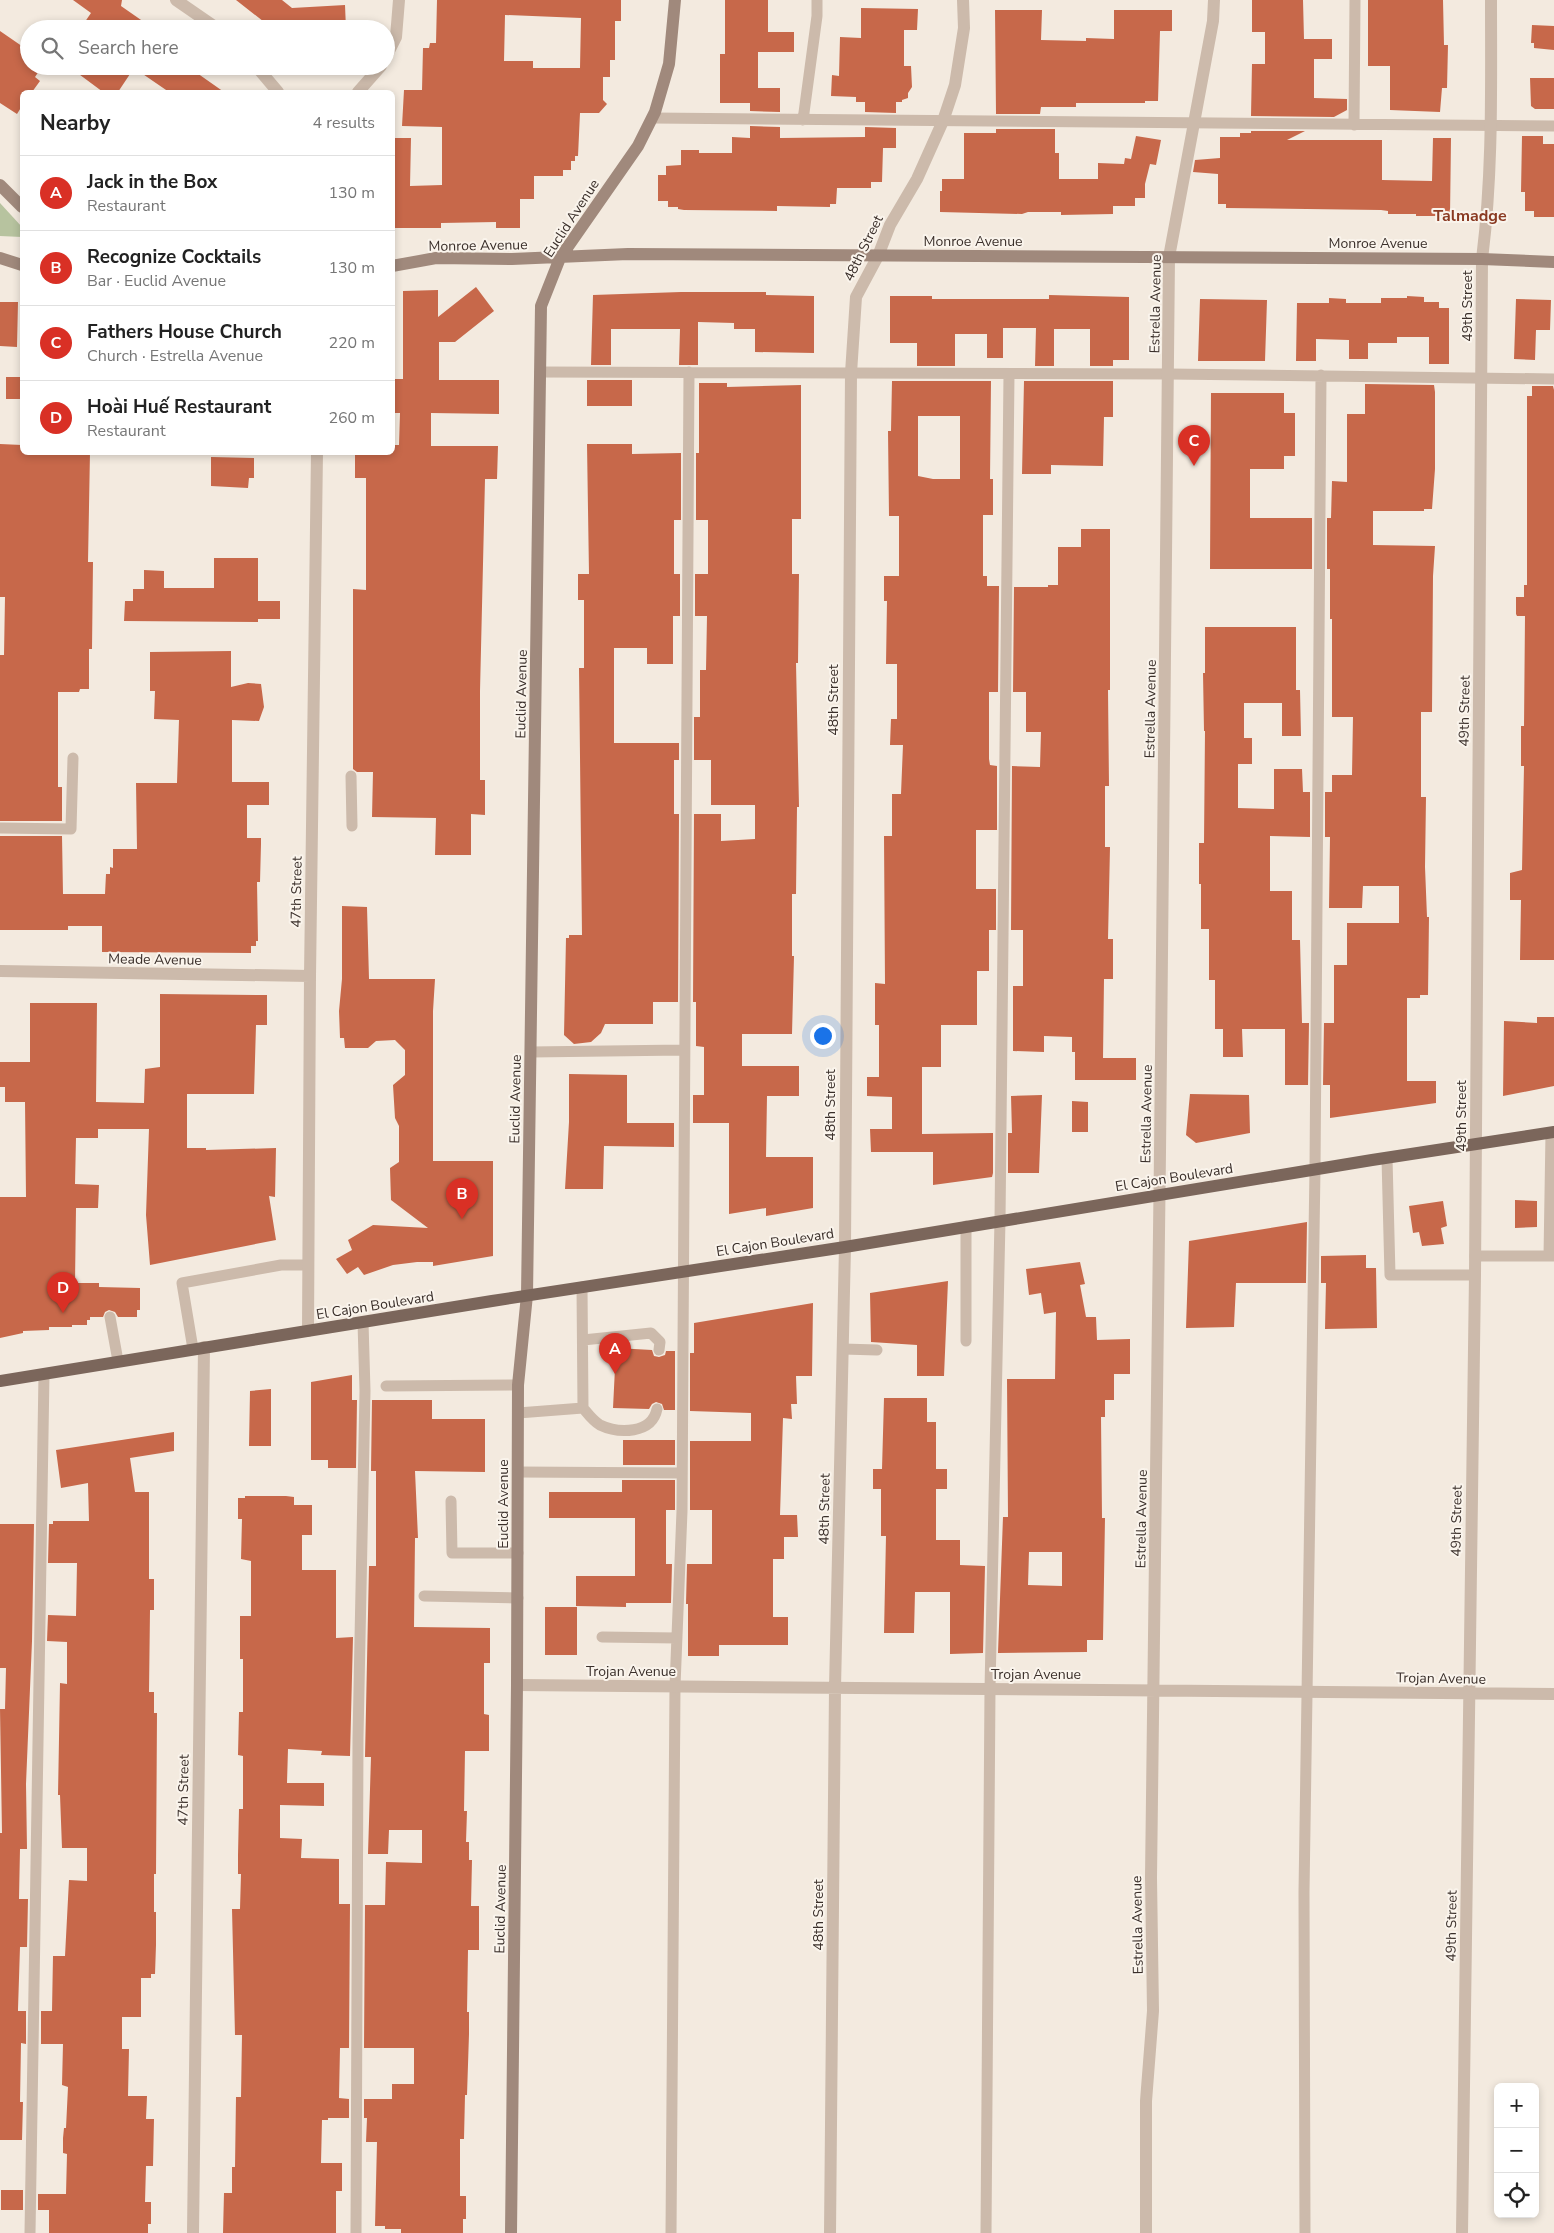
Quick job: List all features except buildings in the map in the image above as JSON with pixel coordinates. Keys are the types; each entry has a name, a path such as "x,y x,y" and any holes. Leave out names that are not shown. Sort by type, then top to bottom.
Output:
{"main road":[{"name":"Euclid Avenue","path":"511,2233 518,1598 518,1385 527,1295 541,306 560,258 638,146 652,118 669,64 676,0"},
{"path":"0,185 20,205"},
{"name":"Monroe Avenue","path":"395,265 436,258 512,259 628,254 1482,259 1554,262"},
{"path":"0,258 20,264"},
{"name":"El Cajon Boulevard","path":"0,1381 527,1295 845,1247 1000,1220 1552,1132"}],"street":[{"path":"176,0 205,20"},
{"path":"395,39 399,0"},
{"name":"48th Street","path":"830,2233 835,1688 844,1349 851,373 856,297 878,256 890,225 917,179 943,121 954,85 964,28 963,0"},
{"name":"Estrella Avenue","path":"1146,2233 1146,2100 1153,2011 1151,1878 1169,257 1213,20 1214,0"},
{"name":"49th Street","path":"1462,2233 1475,1275 1482,259 1486,227 1490,126 1491,0"},
{"path":"264,75 276,90"},
{"path":"360,90 373,75"},
{"name":"47th Street","path":"308,1331 310,976 317,455"},
{"name":"Meade Avenue","path":"0,971 310,976"},
{"name":"47th Street","path":"193,2233 198,1348"},
{"name":"Trojan Avenue","path":"517,1685 1554,1694"}],"lane":[{"path":"803,120 817,0"},
{"path":"1354,0 1354,125"},
{"path":"652,118 1554,126"},
{"path":"540,372 1321,375 1554,379"},
{"path":"671,2233 675,1686 682,1473 683,1050 689,372"},
{"path":"986,2233 990,1689 1000,1220 1009,374"},
{"path":"1304,2233 1304,1892 1309,1692 1315,1169 1321,375"},
{"path":"0,828 72,829 73,758"},
{"path":"351,776 352,826"},
{"path":"531,1052 683,1050"},
{"path":"1475,1256 1552,1256 1552,1132"},
{"path":"1387,1158 1390,1275 1475,1275"},
{"path":"966,1226 966,1341"},
{"path":"198,1348 182,1283 281,1265 308,1265"},
{"path":"582,1287 584,1408 598,1424 607,1428 628,1430 649,1425 657,1409"},
{"path":"110,1317 118,1361"},
{"path":"356,2233 358,1738 365,1392 363,1322"},
{"path":"583,1340 650,1333 660,1342 659,1350"},
{"path":"844,1349 876,1350"},
{"path":"30,2233 44,1374"},
{"path":"386,1386 518,1385"},
{"path":"518,1413 584,1408"},
{"path":"518,1472 682,1473"},
{"path":"451,1501 452,1553 518,1553"},
{"path":"424,1596 518,1598"},
{"path":"602,1636 677,1638"}],"green space":[{"path":"0,203 20,225 20,237 0,236"}],"place":[{"name":"Fathers House Church","path":"1194,466"},
{"name":"Recognize Cocktails","path":"462,1219"},
{"name":"Hoài Huế Restaurant","path":"63,1313"},
{"name":"Jack in the Box","path":"615,1374"}],"district":[{"name":"Talmadge","path":"1470,215"}]}
